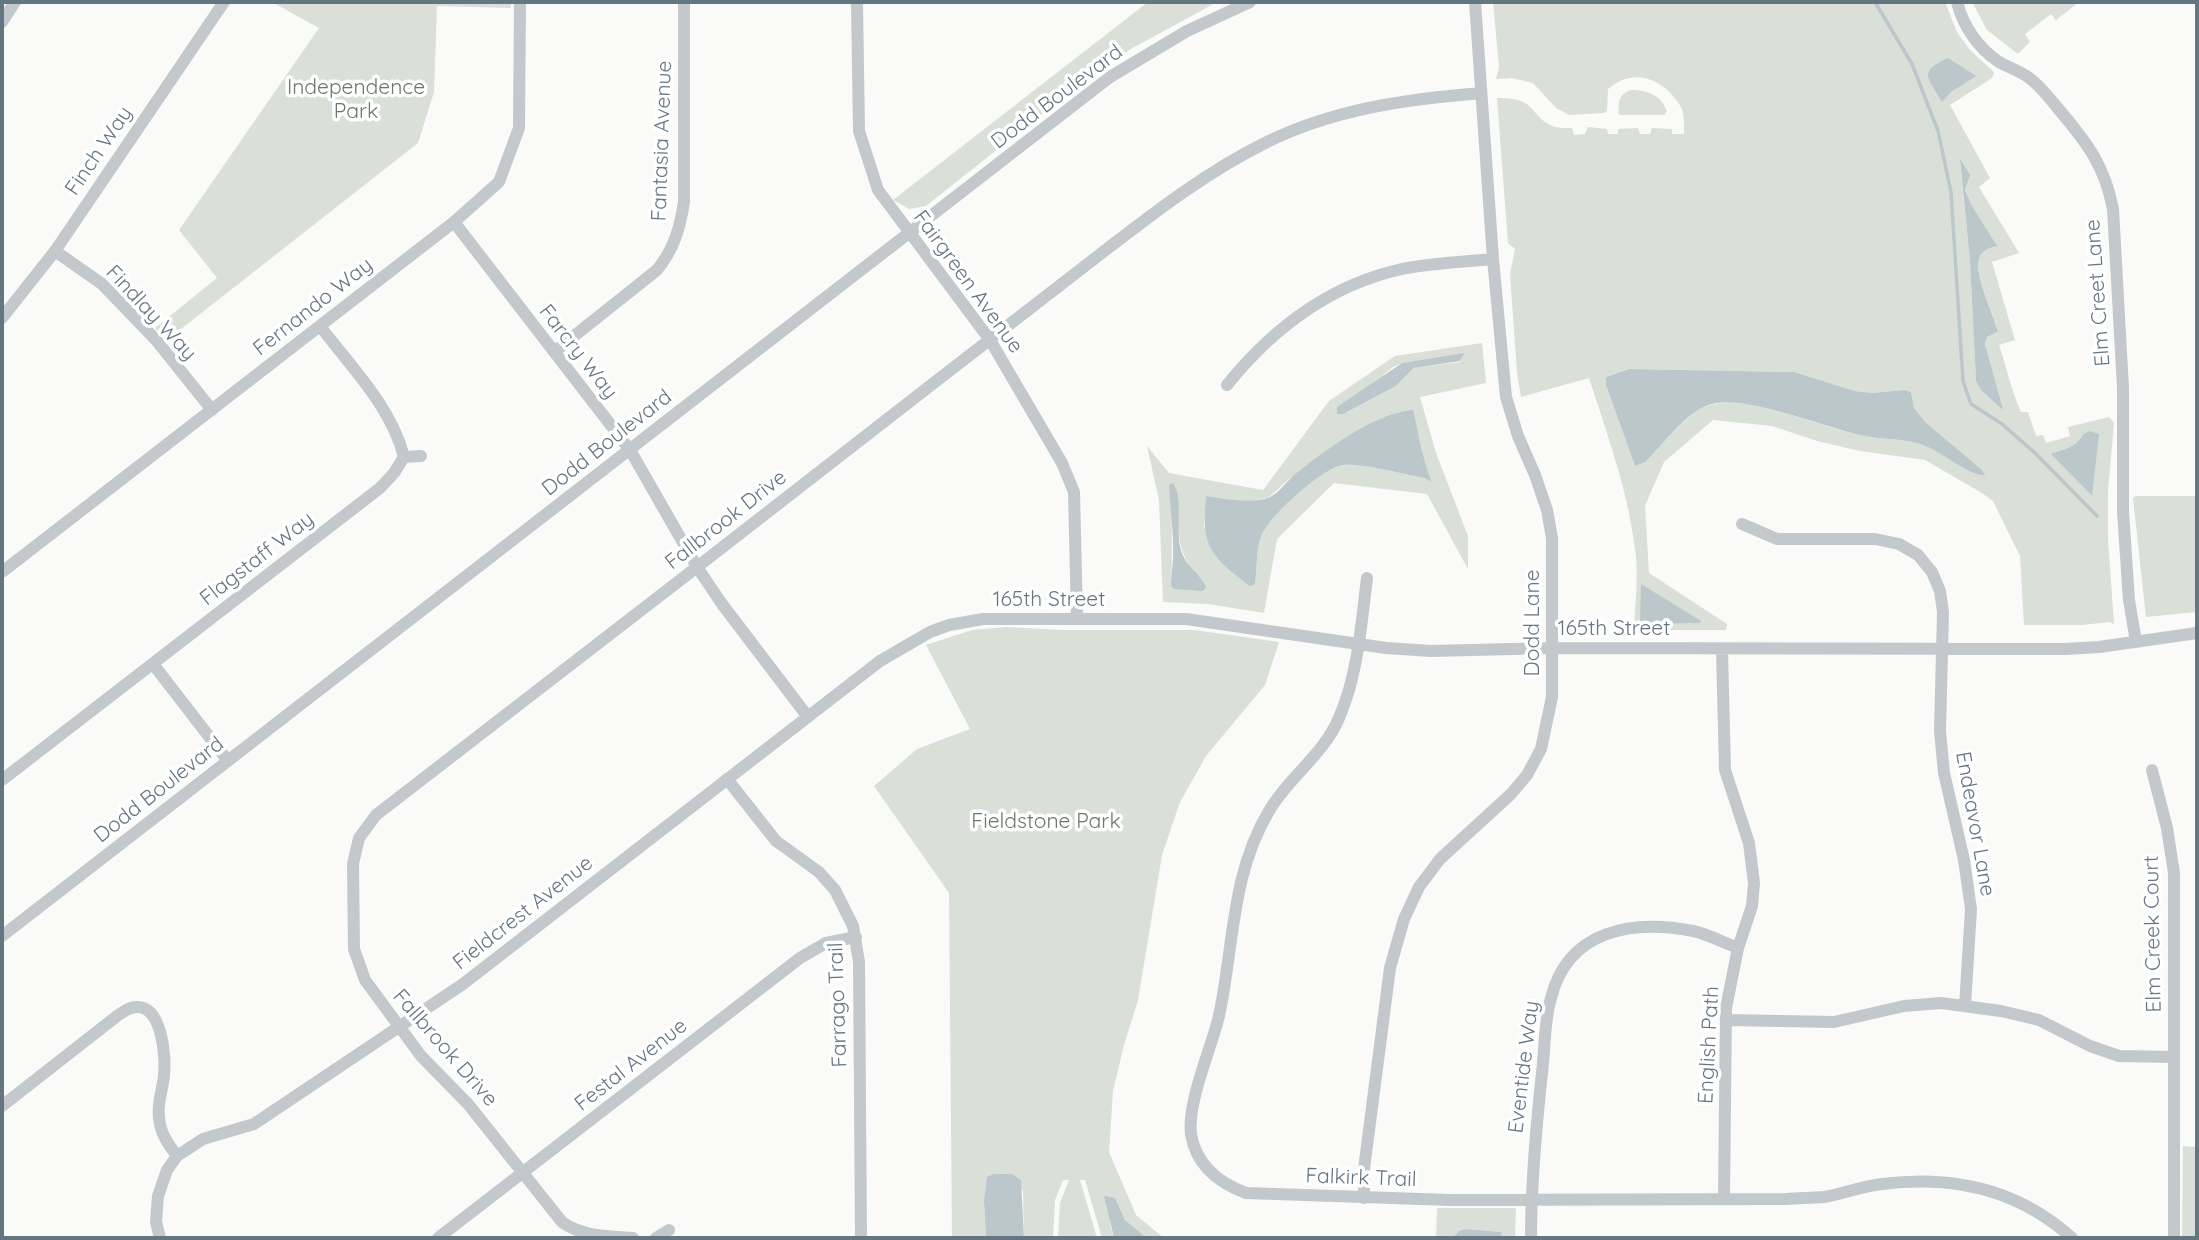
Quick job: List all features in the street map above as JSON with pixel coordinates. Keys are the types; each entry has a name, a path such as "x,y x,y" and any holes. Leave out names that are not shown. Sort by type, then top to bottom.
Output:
{"street":[{"path":"2,22 15,2"},
{"name":"Finch Way","path":"2,318 55,251 224,2"},
{"name":"Fernando Way","path":"2,572 454,222 499,182 519,128 520,2"},
{"name":"Fantasia Avenue","path":"554,352 657,270 669,255 679,232 684,202 684,2"},
{"name":"Fairgreen Avenue","path":"858,2 859,131 877,190 990,340 1062,463 1074,492 1077,619"},
{"name":"Dodd Boulevard","path":"2,936 1110,77 1187,31 1250,2"},
{"name":"Dodd Lane","path":"1364,1198 1364,1169 1391,968 1398,936 1411,903 1429,873 1451,847 1511,794 1527,775 1541,749 1552,697 1552,538 1543,498 1518,436 1506,397 1493,259 1475,2"},
{"name":"Elm Creet Lane","path":"1957,2 1964,24 1978,43 1997,60 2026,76 2042,89 2089,145 2109,190 2113,209 2123,387 2123,512 2129,600 2136,642"},
{"name":"Fallbrook Drive","path":"633,1238 589,1234 570,1228 556,1215 468,1104 421,1056 365,980 354,949 352,864 359,838 367,825 376,815 1170,201 1214,171 1268,142 1311,124 1371,106 1429,97 1481,93"},
{"name":"Farcry Way","path":"454,222 630,450 697,567 808,717"},
{"name":"Findlay Way","path":"55,251 102,284 156,340 212,410"},
{"path":"1227,385 1251,354 1269,338 1290,320 1330,295 1401,270 1493,259"},
{"path":"320,326 390,418 399,436 404,457 421,456"},
{"name":"Flagstaff Way","path":"2,780 380,488 404,457"},
{"name":"Endeavor Lane","path":"1742,524 1776,539 1875,540 1899,544 1918,555 1932,572 1940,591 1943,612 1940,731 1944,774 1964,860 1971,909 1965,1006"},
{"name":"Falkirk Trail","path":"1367,578 1351,690 1338,723 1321,748 1293,778 1269,810 1250,848 1237,892 1219,1013 1192,1111 1195,1146 1210,1173 1228,1187 1246,1193 1364,1198 1724,1199 1824,1196 1880,1184 1932,1180 1990,1190 2031,1208 2072,1238"},
{"name":"165th Street","path":"949,625 983,619 1216,622 1359,644 1431,651 1552,648 2065,649 2197,634"},
{"name":"Fieldcrest Avenue","path":"177,1156 203,1139 254,1124 463,984 896,650 949,625"},
{"name":"English Path","path":"1722,649 1725,770 1749,843 1754,883 1752,906 1728,988 1724,1199"},
{"path":"153,664 228,761"},
{"name":"Elm Creek Court","path":"2152,770 2168,828 2174,873 2174,1238"},
{"name":"Farrago Trail","path":"727,779 776,841 827,880 848,913 856,937 859,962 861,1238"},
{"name":"Eventide Way","path":"1531,1238 1532,1159 1550,999 1562,969 1583,946 1603,934 1629,927 1695,931 1738,948"},
{"name":"Festal Avenue","path":"438,1238 800,958 826,943 856,937"},
{"path":"1726,1020 1834,1022 1904,1006 1941,1003 2001,1011 2039,1020 2090,1046 2119,1056 2174,1057"},
{"path":"2,1106 129,1008 144,1007 150,1011 163,1046 164,1073 158,1116 164,1136 177,1156 167,1170 158,1196 156,1222 160,1238"},
{"path":"656,1238 669,1230"}],"green space":[{"name":"Independence Park","path":"272,2 511,2 511,8 437,6 434,92 418,143 167,340 155,328 217,278 179,230 319,28"},
{"path":"1148,2 1217,2 1129,50 1057,102 926,206 909,209 893,200"},
{"path":"1493,2 1945,2 1957,32 1970,50 1994,72 1992,78 1950,105 1990,178 1979,187 2019,253 1992,262 2015,340 1999,345 2021,412 2028,412 2036,436 2043,435 2046,443 2070,436 2068,427 2109,417 2114,423 2108,491 2108,539 2114,624 2024,625 2020,556 1993,501 1925,460 1860,451 1817,441 1772,426 1713,420 1664,462 1645,506 1649,573 1727,624 1726,630 1634,630 1637,569 1632,527 1616,462 1589,378 1521,397 1510,274 1515,249 1508,243 1497,98 1527,104 1546,123 1555,127 1572,128 1574,135 1585,134 1588,127 1607,129 1608,134 1618,134 1618,129 1638,128 1640,134 1650,134 1652,128 1672,129 1672,134 1684,134 1683,113 1666,89 1658,83 1638,77 1618,82 1608,89 1607,111 1604,113 1569,115 1556,108 1533,83 1512,78 1496,79 1499,67","holes":["1960,162 1969,175 1965,190 1996,246 1982,253 1978,265 1981,283 1998,330 1987,337 1985,344 2002,409 1976,381 1970,262","1629,369 1794,372 1855,391 1872,393 1904,390 1911,392 1914,408 1925,423 1981,470 1984,476 1916,443 1841,431 1779,411 1737,403 1699,408 1635,466 1606,385 1606,377","2090,431 2091,495 2052,454 2074,445 2083,434"]},
{"path":"1972,2 2079,2 2056,20 2051,14 2025,34 2030,42 2018,54 1987,30"},
{"path":"1631,90 1652,94 1661,101 1667,111 1664,115 1619,115 1620,100"},
{"path":"1482,343 1486,383 1420,397 1436,453 1468,536 1468,569 1427,494 1334,483 1277,539 1264,613 1208,604 1163,602 1159,500 1147,446 1169,473 1263,490 1329,401 1395,356","holes":["1464,354 1460,362 1414,368 1396,386 1343,414 1337,413 1393,367 1402,363","1391,416 1415,422 1422,457 1432,482 1383,469 1343,465 1334,468 1296,496 1264,531 1259,545 1255,584 1204,527 1206,496 1243,502 1268,498 1289,479 1382,418","1178,496 1179,532 1183,553 1204,582 1171,586 1172,500"]},
{"path":"2197,496 2197,612 2146,617 2133,498"},
{"name":"Fieldstone Park","path":"1006,627 1062,630 1195,630 1279,642 1265,685 1206,756 1180,802 1162,855 1138,1000 1113,1091 1109,1152 1136,1215 1164,1238 1147,1238 1125,1220 1115,1198 1110,1225 1114,1238 1102,1238 1085,1180 1080,1180 1097,1238 1058,1238 1060,1203 1069,1180 1063,1180 1055,1200 1053,1238 1024,1238 1023,1191 1011,1174 984,1202 986,1238 952,1238 949,893 874,786 917,749 970,729 926,645 972,630"},
{"path":"2183,1146 2197,1147 2197,1238 2182,1238"},
{"path":"1437,1208 1516,1208 1515,1238 1501,1238 1502,1232 1466,1229 1453,1238 1436,1238"}],"shaded area":[{"path":"1948,58 1976,76 1951,92 1942,102 1928,76 1932,67"},
{"path":"1960,159 1970,175 1965,190 1997,246 1982,253 1978,265 1981,284 1998,331 1987,337 1985,344 2003,410 1981,390 1976,381 1970,262"},
{"path":"1465,353 1460,361 1414,368 1396,386 1343,414 1337,414 1337,407 1402,363"},
{"path":"1629,369 1794,372 1855,391 1911,392 1914,408 1925,422 1982,470 1985,476 1971,472 1930,448 1916,443 1860,435 1762,407 1723,403 1708,405 1692,414 1645,462 1635,466 1606,385 1606,377"},
{"path":"1413,410 1432,482 1383,469 1343,465 1334,468 1296,496 1264,531 1259,545 1255,584 1250,586 1217,558 1207,539 1206,496 1243,501 1265,499 1350,435 1382,418"},
{"path":"2090,431 2099,434 2092,496 2051,454 2074,445 2083,434"},
{"path":"1173,483 1178,497 1181,550 1206,587 1203,591 1174,589 1171,586 1173,531 1169,485"},
{"path":"1641,584 1701,621 1700,623 1642,624"},
{"path":"994,1174 1012,1174 1021,1180 1024,1238 986,1238 984,1202 987,1177"},
{"path":"1104,1196 1115,1198 1125,1220 1147,1238 1114,1238"},
{"path":"1466,1229 1502,1232 1501,1238 1453,1238 1459,1231"}],"waterway":[{"path":"1875,2 1912,64 1938,131 1951,192 1963,381 1971,404 2002,424 2035,453 2097,516"}]}
